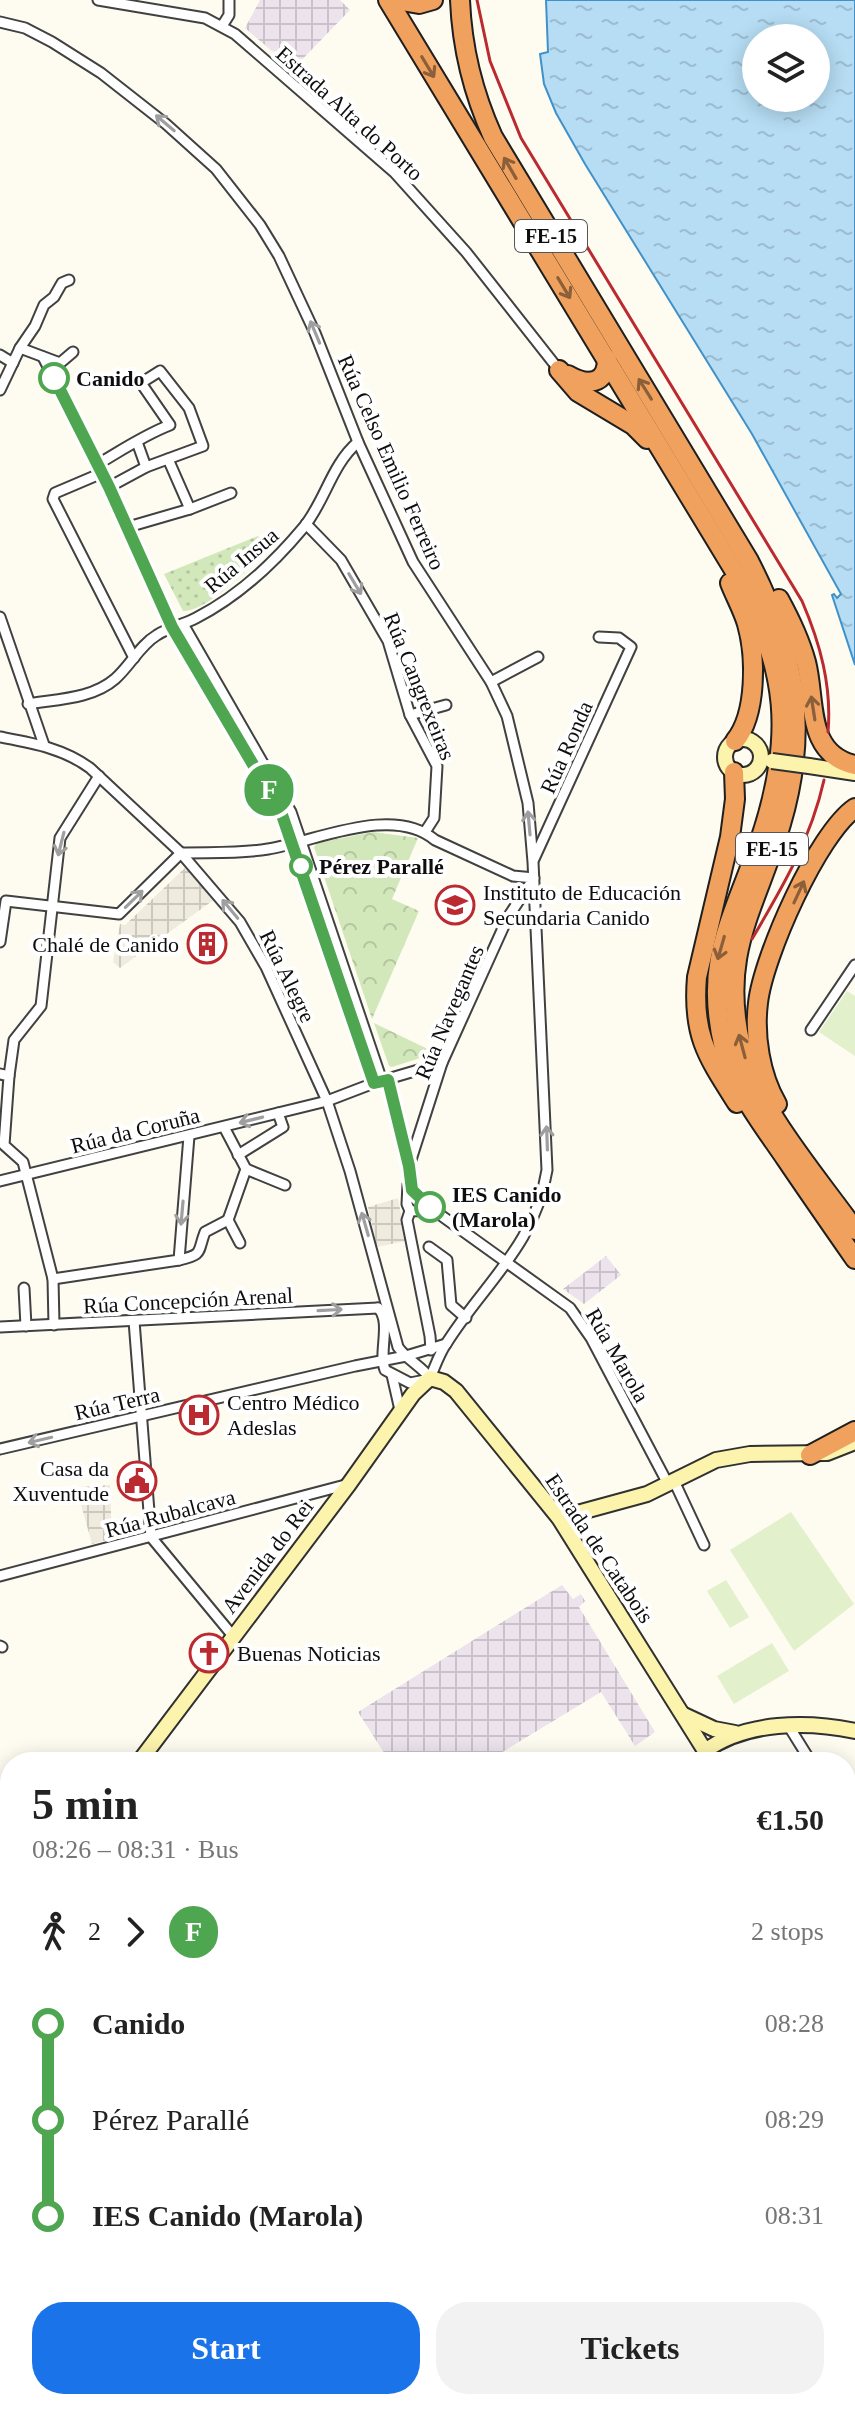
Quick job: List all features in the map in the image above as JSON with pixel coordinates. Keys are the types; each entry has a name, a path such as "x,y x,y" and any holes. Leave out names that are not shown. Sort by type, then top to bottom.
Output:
{"highway":[{"name":"FE-15","path":"388,0 607,359 749,561 772,605 792,673 797,729 789,794 781,826 746,917 735,961 733,1004 742,1048 756,1087 855,1230"},
{"path":"396,0 419,4 433,0"},
{"name":"FE-15","path":"460,0 467,66 480,109 493,137 677,458 711,532 756,609 768,640 780,697 780,768 773,801 732,911 718,960 717,1000 725,1050 741,1089 760,1122 855,1259"},
{"path":"559,370 578,381 591,383 603,377 607,359"},
{"path":"559,370 578,392 633,425 677,458 750,545 793,626 806,663 814,720 823,745 838,759 855,765"},
{"path":"711,532 747,624 753,660 748,713 735,741"},
{"path":"734,772 735,799 730,837 697,977 696,1018 700,1039 711,1062 787,1169 809,1192"},
{"path":"814,1172 809,1157 771,1094 757,1035 758,1002 765,971 806,876 835,826 855,808"},
{"path":"810,1455 855,1431"}],"main road":[{"path":"766,760 751,741 735,741 725,753 726,764 734,772 750,773 766,760 855,773"},
{"name":"Avenida do Rei","path":"146,1752 349,1484 400,1410 418,1387 430,1378"},
{"name":"Estrada de Catabois","path":"430,1378 444,1382 456,1391 559,1518 705,1751"},
{"path":"559,1518 647,1494 705,1463 731,1456 810,1455 835,1451 855,1442"},
{"path":"682,1714 714,1729 744,1733"},
{"path":"714,1729 702,1733 705,1751 718,1741 788,1725 808,1723 855,1731"}],"street":[{"name":"Estrada Alta do Porto","path":"98,0 205,18 222,26 282,74 394,172 466,252 559,370"},
{"path":"222,26 229,15 229,0"},
{"name":"Rúa Celso Emilio Ferreiro","path":"0,22 25,28 101,73 166,124 216,169 260,225 279,256 315,333 358,442 413,562 491,682 507,716 524,788 533,862 547,1170 537,1213 525,1239 446,1344 430,1378"},
{"path":"0,390 44,305 54,297 62,283 69,280"},
{"path":"20,348 60,363 73,352"},
{"path":"0,355 13,363"},
{"name":"Rúa Navegantes","path":"43,357 178,626 297,842 381,1081 409,1171 415,1204 407,1220 431,1350"},
{"path":"109,487 146,467 203,446 189,408 160,371 141,383 170,425 143,435 100,469 55,493 53,499 134,658"},
{"path":"137,442 146,467"},
{"name":"Rúa Insua","path":"28,704 101,689 115,680 155,635 234,595 284,551 306,524 345,454 358,442"},
{"path":"168,459 190,509"},
{"path":"128,527 231,493"},
{"name":"Rúa Cangrexeiras","path":"306,524 341,560 388,641 410,715 437,766 434,818 425,832"},
{"path":"0,617 44,745"},
{"name":"Rúa Ronda","path":"533,862 631,647 619,638 599,637"},
{"path":"491,682 538,657"},
{"path":"410,715 446,705"},
{"name":"Rúa Alegre","path":"0,737 44,745 77,759 181,853 240,922 266,967 327,1101 387,1298 398,1347 406,1356"},
{"path":"54,1325 53,1279 23,1162 4,1145 4,1075 14,1040 41,1006 60,838 99,776"},
{"path":"0,942 6,901 119,914 181,853 268,849 356,827 399,826 425,832 435,840 513,876 534,878"},
{"name":"Rúa Navegantes","path":"409,1171 442,1063 508,917 534,878"},
{"path":"811,1030 855,965"},
{"name":"Rúa da Coruña","path":"0,1181 327,1101 442,1063"},
{"path":"238,1155 283,1127 278,1113"},
{"path":"224,1127 246,1169 285,1185"},
{"path":"179,1260 189,1136"},
{"path":"53,1279 196,1256 202,1249 205,1232 228,1220 246,1169"},
{"name":"Rúa Marola","path":"415,1204 434,1210 570,1308 591,1338 704,1545"},
{"path":"228,1220 240,1243"},
{"path":"429,1247 447,1260 451,1305 466,1318"},
{"path":"24,1288 26,1326"},
{"path":"387,1298 384,1305 378,1308 383,1317 382,1361 385,1370 410,1383 430,1378 420,1365 406,1356"},
{"name":"Rúa Concepción Arenal","path":"0,1327 378,1308"},
{"path":"134,1321 151,1537 233,1636"},
{"path":"406,1356 446,1344"},
{"name":"Rúa Terra","path":"0,1449 406,1356"},
{"path":"392,1375 400,1410"},
{"name":"Rúa Rubalcava","path":"0,1576 349,1484"},
{"path":"788,1725 805,1752"}],"shaded area":[{"path":"260,0 340,0 350,10 293,69 245,28"},
{"path":"186,867 215,899 120,968 113,962 120,924 125,925"},
{"path":"398,1198 406,1241 377,1247 368,1207"},
{"path":"606,1256 621,1275 584,1304 563,1289"},
{"path":"110,1485 112,1539 92,1544 76,1487"},
{"path":"562,1585 573,1599 581,1594 585,1601 579,1607 655,1732 635,1746 601,1692 502,1752 384,1752 358,1712"}],"green space":[{"path":"258,536 270,547 253,565 204,604 183,611 164,574"},
{"path":"373,832 418,838 392,899 419,911 372,1019 314,847 317,843"},
{"path":"128,923 145,926 141,949 120,963 116,962 120,943 124,943"},
{"path":"847,991 855,996 855,1056 819,1032"},
{"path":"374,1023 436,1053 389,1066"},
{"path":"791,1512 854,1604 794,1651 730,1550"},
{"path":"726,1580 749,1617 730,1628 707,1591"},
{"path":"772,1643 789,1671 734,1704 717,1676"}],"water":[{"path":"546,0 855,0 855,665 832,595 837,598 841,594 752,434 556,113 544,84 540,54 548,52"}],"railway":[{"path":"477,0 490,61 521,138 802,601 823,665 828,698 828,732"},
{"path":"752,939 785,882 803,843 824,780"}],"bus line":[{"name":"F","path":"54,378 109,487 172,627 281,812 374,1083 388,1080 412,1190 430,1207"}],"place":[{"name":"Canido","path":"54,378"},
{"name":"Pérez Parallé","path":"301,866"},
{"name":"Instituto de Educación Secundaria Canido","path":"455,905"},
{"name":"Chalé de Canido","path":"207,944"},
{"name":"IES Canido (Marola)","path":"430,1207"},
{"name":"Centro Médico Adeslas","path":"199,1415"},
{"name":"Casa da Xuventude","path":"137,1481"},
{"name":"Buenas Noticias","path":"209,1653"}]}
